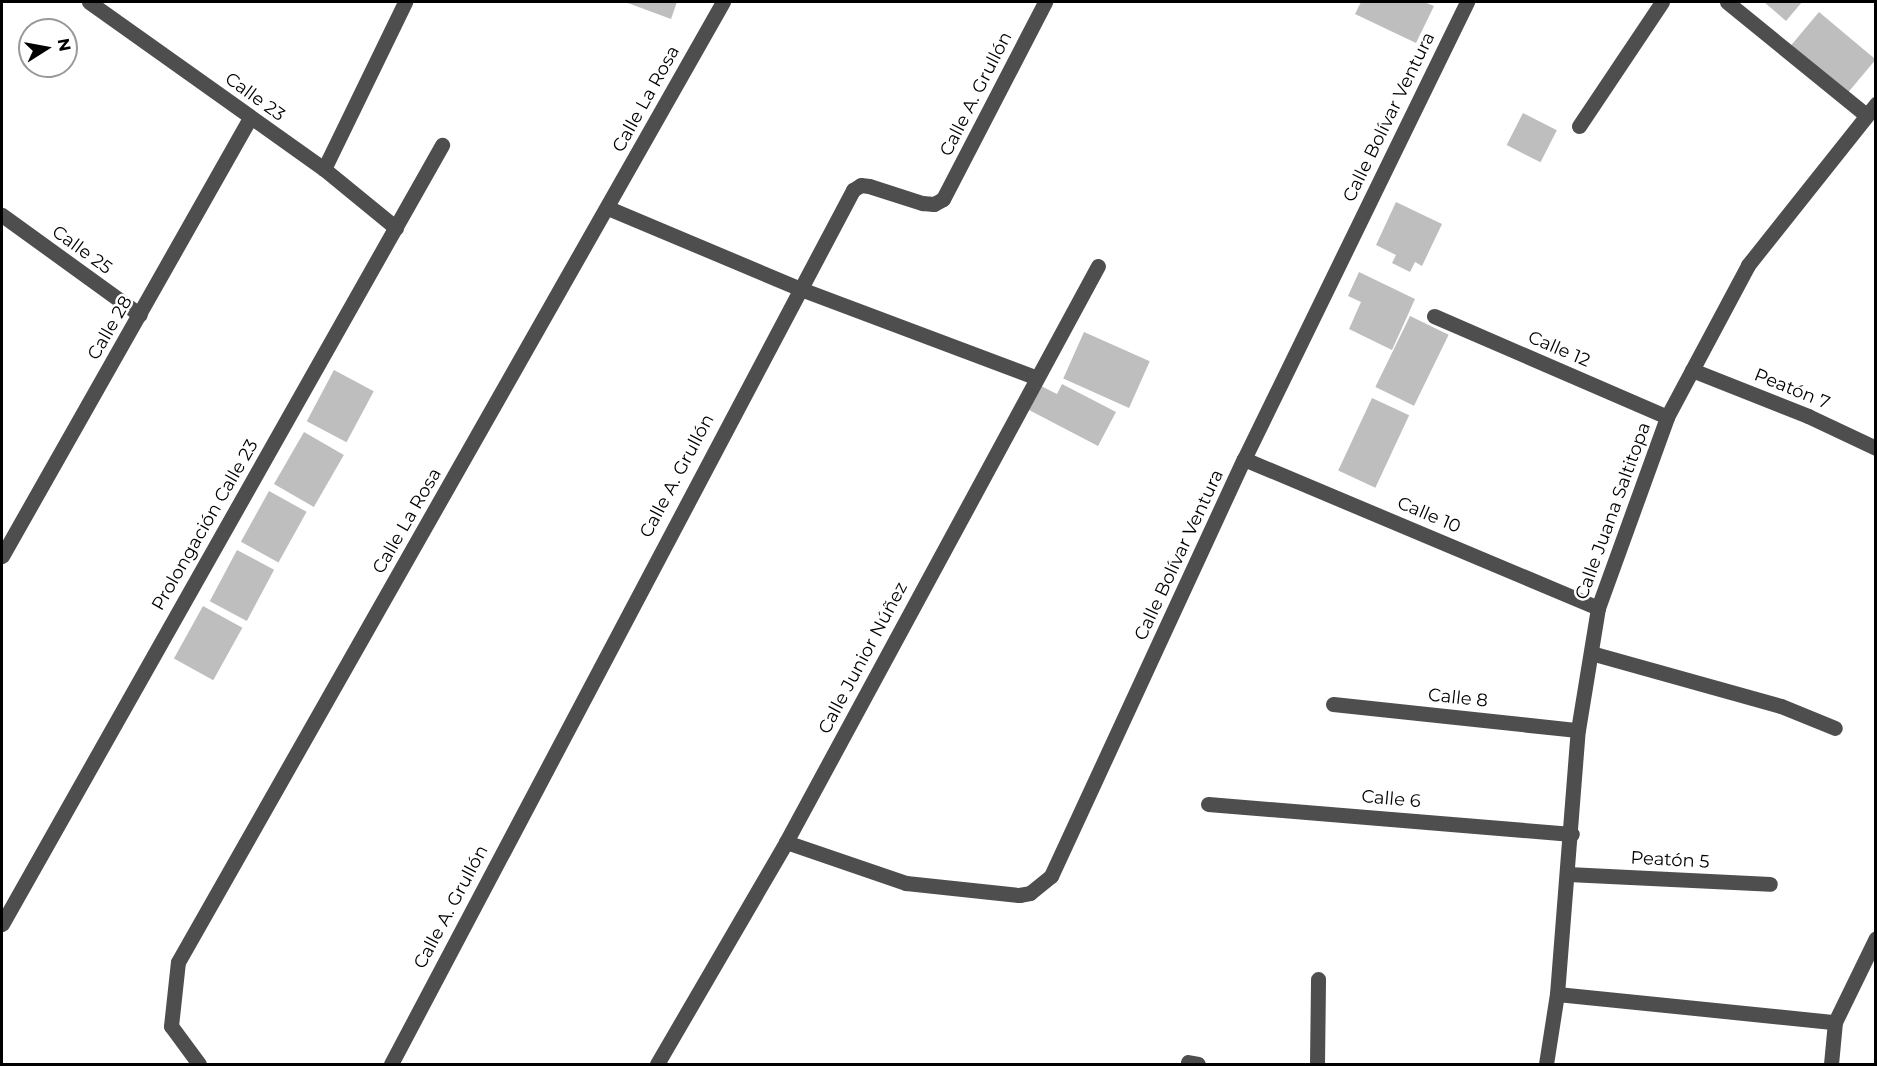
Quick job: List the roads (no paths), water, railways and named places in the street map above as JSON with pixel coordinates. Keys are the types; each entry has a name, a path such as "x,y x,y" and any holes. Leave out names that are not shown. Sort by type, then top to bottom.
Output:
{"street":[{"name":"Calle 23","path":"89,2 324,170 396,228"},
{"path":"324,170 405,2"},
{"name":"Calle La Rosa","path":"199,1065 171,1026 178,962 723,2"},
{"name":"Calle A. Grullón","path":"391,1065 798,288 853,190 861,185 869,186 922,204 934,204 943,199 1046,2"},
{"name":"Calle Bolívar Ventura","path":"786,842 906,883 1019,896 1041,885 1059,863 1244,459 1467,2"},
{"path":"1580,126 1662,2"},
{"path":"1726,2 1871,109"},
{"name":"Calle Juana Saltitopa","path":"1546,1065 1557,994 1572,834 1578,730 1598,608 1667,417 1748,265 1871,109"},
{"name":"Calle 28","path":"2,556 250,118"},
{"name":"Prolongación Calle 23","path":"2,924 442,145"},
{"path":"608,208 798,288 1037,378"},
{"name":"Calle 25","path":"2,216 140,315"},
{"name":"Calle Junior Núñez","path":"657,1065 786,842 1098,266"},
{"name":"Calle 12","path":"1434,316 1667,417"},
{"name":"Peatón 7","path":"1692,370 1808,416 1875,448"},
{"name":"Calle 10","path":"1244,459 1598,608"},
{"path":"1591,653 1781,706 1835,728"},
{"name":"Calle 8","path":"1333,704 1578,730"},
{"name":"Calle 6","path":"1208,804 1572,834"},
{"name":"Peatón 5","path":"1568,874 1770,884"},
{"path":"1832,1065 1834,1022 1875,938"},
{"path":"1317,1065 1318,979"},
{"path":"1557,994 1834,1022"}]}
